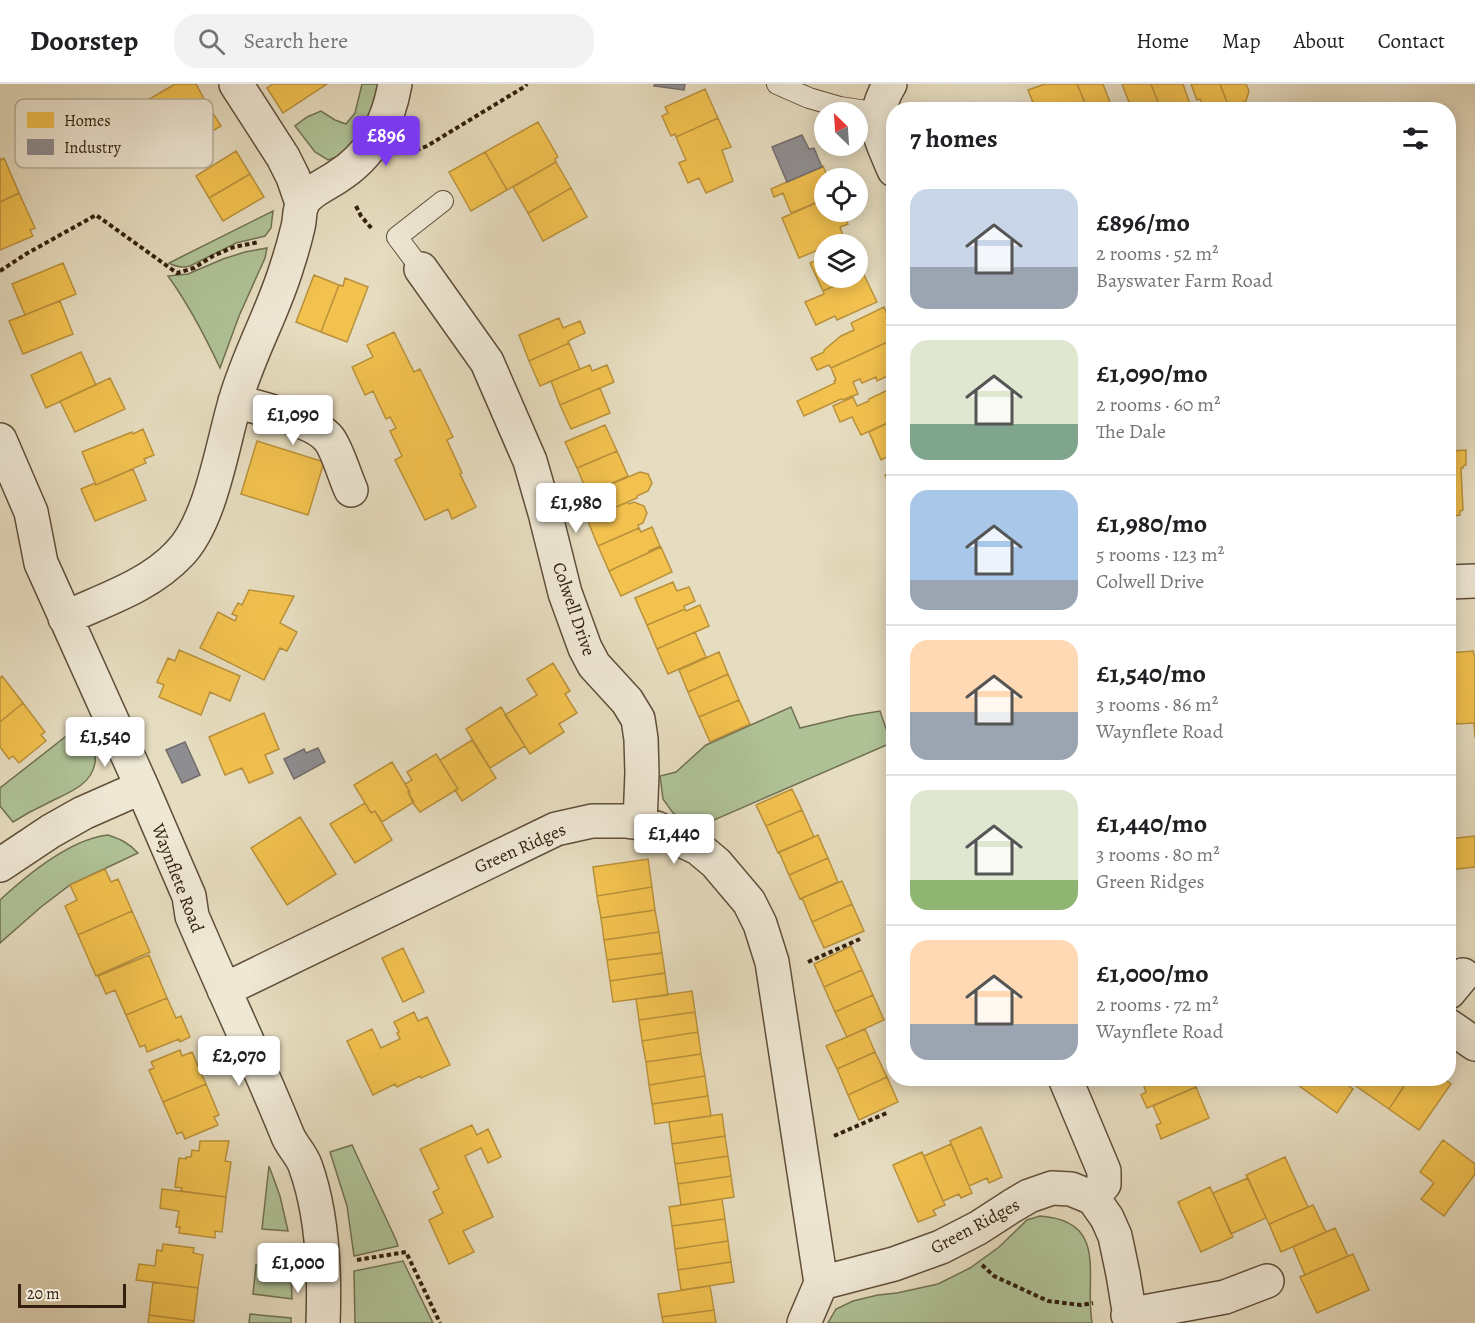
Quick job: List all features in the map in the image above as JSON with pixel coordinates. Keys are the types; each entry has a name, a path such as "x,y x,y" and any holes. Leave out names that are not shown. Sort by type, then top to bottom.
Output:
{"street":[{"path":"65,618 148,580 178,556 190,542 199,525 213,485 247,365 288,265 302,203 283,157 236,84"},
{"path":"302,203 318,188 339,176 364,155 378,137 387,118 395,84"},
{"path":"885,98 877,120 886,149"},
{"name":"Colwell Drive","path":"421,269 487,362 530,461 565,593 585,648 594,665 627,701 638,719 642,773 640,823"},
{"path":"235,401 291,418 322,431 330,440 351,490"},
{"name":"Waynflete Road","path":"0,441 31,512 41,563 189,896 192,916 289,1139 305,1163 313,1195 324,1265 322,1323"},
{"path":"1456,582 1475,581"},
{"path":"0,865 83,813 142,787"},
{"name":"Green Ridges","path":"224,990 556,829 592,821 625,820 640,823 698,848 716,863 749,902 760,924 771,962 821,1283 894,1264 941,1247 978,1228 1029,1196 1052,1188 1071,1189 1093,1198"},
{"path":"1456,1031 1475,1044"},
{"path":"1068,1086 1104,1171 1104,1184 1093,1198 1107,1218 1114,1236 1123,1274 1128,1312 1225,1297 1267,1281"},
{"path":"804,1323 821,1283"}],"lane":[{"path":"777,84 809,98 830,104 885,98"},
{"path":"421,269 397,237 443,201"}],"path":[{"path":"406,154 427,146 527,84"},
{"path":"0,271 96,215 177,273 194,268 234,247 261,241 292,246"},
{"path":"826,954 860,939"},
{"path":"855,1128 888,1112"},
{"path":"956,1240 994,1276 1048,1301 1128,1312"},
{"path":"324,1265 406,1251 440,1323"}],"green space":[{"path":"362,84 380,84 367,131 347,153 328,160 315,152 295,126 321,111 346,124 355,113"},
{"path":"273,211 271,228 265,236 236,243 190,266 179,267 169,263"},
{"path":"267,248 220,368 183,298 168,276 188,274 223,259"},
{"path":"791,707 800,728 880,711 886,728 886,745 698,827 673,813 663,799 660,776 676,772 706,745"},
{"path":"83,723 95,753 95,763 88,778 76,789 13,822 0,806 0,788"},
{"path":"108,835 124,842 138,853 70,885 0,943 0,900 50,860 79,843"},
{"path":"352,1145 398,1246 354,1256 347,1206 330,1152"},
{"path":"269,1166 280,1196 288,1231 262,1229"},
{"path":"1040,1216 1062,1220 1077,1228 1085,1240 1089,1254 1092,1323 828,1323 836,1309 853,1301 938,1284 970,1268 999,1247 1027,1220"},
{"path":"403,1261 433,1323 355,1323 354,1271"},
{"path":"256,1265 291,1270 292,1299 253,1294"},
{"path":"250,1314 291,1318 291,1323 249,1323"}],"building: Homes":[{"path":"175,84 196,84 204,99 149,99"},
{"path":"273,84 327,84 283,113 267,88"},
{"path":"1045,84 1077,84 1085,102 1033,102 1028,90"},
{"path":"1077,84 1103,84 1110,102 1085,102"},
{"path":"1122,84 1151,84 1158,102 1129,102"},
{"path":"1151,84 1183,84 1189,102 1158,102"},
{"path":"1191,84 1220,84 1227,102 1201,102 1200,99 1197,100"},
{"path":"1220,84 1246,84 1249,91 1246,101 1227,102"},
{"path":"705,89 718,118 676,137 675,134 671,136 662,116 668,113 665,107"},
{"path":"213,113 221,126 213,131"},
{"path":"718,118 731,147 722,150 733,181 706,193 699,178 688,183 679,163 686,160 676,137"},
{"path":"538,122 558,157 555,159 556,162 507,190 485,152"},
{"path":"236,151 250,174 209,198 196,176 213,168 213,165"},
{"path":"485,152 507,190 471,211 449,172"},
{"path":"0,158 1,160 4,158 19,193 0,202"},
{"path":"556,162 571,188 528,213 513,187"},
{"path":"814,170 814,204 791,213 783,193 774,197 771,189"},
{"path":"250,174 264,197 223,221 209,198"},
{"path":"571,188 587,217 543,241 528,213"},
{"path":"19,193 35,228 30,230 33,236 0,250 0,202"},
{"path":"814,204 814,222 847,222 848,224 840,227 842,234 814,234 814,252 799,258 782,218"},
{"path":"63,263 76,294 25,315 12,284"},
{"path":"314,275 339,285 321,332 296,322"},
{"path":"345,278 368,287 347,342 321,332 339,285 343,286"},
{"path":"868,283 877,302 837,320 835,316 816,325 805,302 824,294 823,291 830,288 868,288"},
{"path":"60,301 73,334 23,354 9,321"},
{"path":"884,307 886,343 831,368 829,365 817,370 811,358 824,352 841,336 854,330 851,323"},
{"path":"559,318 563,328 580,321 585,333 529,361 519,335"},
{"path":"394,332 414,372 420,369 453,437 447,440 476,507 452,519 448,509 425,520 395,460 402,456 390,431 396,428 390,417 386,419 373,391 365,395 352,367 373,357 367,345"},
{"path":"569,343 580,369 540,386 529,361"},
{"path":"886,343 886,377 877,381 876,377 862,383 860,379 853,382 858,394 804,416 797,401 835,383 831,368"},
{"path":"81,352 96,385 46,408 31,375"},
{"path":"590,365 592,371 607,365 614,382 560,405 551,381"},
{"path":"110,378 125,409 75,432 60,401"},
{"path":"600,388 610,413 571,429 560,405"},
{"path":"886,391 886,424 861,435 852,417 840,422 833,406 853,397 857,406"},
{"path":"886,424 886,458 881,460 869,432"},
{"path":"605,425 617,451 577,468 565,442"},
{"path":"143,429 154,455 144,459 146,463 96,485 82,452"},
{"path":"257,441 324,462 308,515 241,494"},
{"path":"1466,450 1466,465 1461,468 1463,510 1460,511 1460,515 1456,516 1456,451"},
{"path":"617,451 628,476 588,494 577,468"},
{"path":"133,469 146,500 95,521 81,489"},
{"path":"640,472 648,474 652,483 648,491 597,515 588,494"},
{"path":"628,502 644,506 647,513 643,523 638,525 639,528 598,546 587,519"},
{"path":"652,527 660,546 609,571 598,546 639,528 641,532"},
{"path":"661,547 672,572 621,596 609,571"},
{"path":"673,582 677,591 689,587 695,601 684,606 685,609 647,625 635,598"},
{"path":"249,590 294,596 280,623 297,632 287,651 280,648 264,680 200,648 218,612 235,621 237,616 232,614 238,603 242,605"},
{"path":"700,605 709,626 657,649 647,625"},
{"path":"695,632 706,657 668,674 657,649"},
{"path":"179,650 240,676 230,701 210,692 201,715 159,697 164,685 157,682 168,658 175,661"},
{"path":"1473,651 1475,655 1475,738 1474,723 1456,724 1456,652"},
{"path":"719,652 728,674 688,692 679,670"},
{"path":"553,663 570,691 565,694 577,713 559,724 564,732 530,754 505,715 537,695 527,679"},
{"path":"728,674 739,700 699,717 688,692"},
{"path":"2,676 23,703 0,722 0,678"},
{"path":"739,700 750,724 710,742 699,717"},
{"path":"23,703 45,732 41,735 46,741 19,763 13,756 9,759 0,747 0,722"},
{"path":"501,707 525,746 490,768 466,729"},
{"path":"264,713 279,749 265,755 273,773 249,783 242,768 225,775 209,737"},
{"path":"472,740 496,778 462,801 455,790 458,789 440,760"},
{"path":"436,754 458,789 420,812 413,803 405,784 412,780 407,772"},
{"path":"392,762 414,802 382,822 375,811 371,813 354,785"},
{"path":"792,789 802,810 766,826 756,805"},
{"path":"365,803 371,813 375,811 392,840 355,863 330,824"},
{"path":"802,810 814,837 778,853 766,826"},
{"path":"300,817 336,874 287,905 251,848"},
{"path":"818,835 828,858 789,875 779,852"},
{"path":"1475,836 1475,867 1456,869 1456,838"},
{"path":"828,858 838,882 800,899 789,875"},
{"path":"648,859 652,887 597,896 593,867"},
{"path":"105,869 111,882 118,879 132,911 78,935 65,906 77,900 70,885"},
{"path":"842,881 852,904 812,922 802,898"},
{"path":"652,887 655,910 601,918 597,896"},
{"path":"852,904 864,931 824,948 812,922"},
{"path":"655,910 659,932 604,940 601,918"},
{"path":"132,911 150,952 96,976 78,935"},
{"path":"659,932 662,953 607,960 604,940"},
{"path":"851,946 862,970 824,987 814,964"},
{"path":"403,948 424,992 403,1002 382,958"},
{"path":"662,953 665,973 610,981 607,960"},
{"path":"149,955 167,998 126,1015 115,990 106,994 98,976"},
{"path":"862,970 873,995 835,1012 824,987"},
{"path":"665,973 668,995 613,1002 610,981"},
{"path":"692,991 695,1012 639,1020 636,999"},
{"path":"873,995 884,1020 847,1037 835,1012"},
{"path":"167,998 176,1018 181,1016 190,1037 147,1052 145,1045 140,1047 126,1015"},
{"path":"414,1012 418,1021 427,1017 450,1065 397,1087 395,1084 373,1095 347,1041 372,1029 381,1048 400,1039 394,1022"},
{"path":"695,1012 698,1032 642,1041 639,1020"},
{"path":"865,1029 875,1052 837,1069 826,1046"},
{"path":"698,1032 701,1054 646,1062 642,1041"},
{"path":"180,1050 182,1056 192,1052 206,1084 163,1102 149,1070 154,1068 151,1062"},
{"path":"875,1052 886,1077 848,1095 837,1069"},
{"path":"701,1054 705,1076 649,1085 646,1062"},
{"path":"705,1076 708,1096 652,1104 649,1085"},
{"path":"886,1077 886,1086 891,1086 898,1102 859,1120 848,1095"},
{"path":"206,1084 219,1115 214,1117 218,1125 185,1139 182,1132 177,1134 163,1102"},
{"path":"1144,1086 1196,1087 1147,1108 1141,1095 1146,1092"},
{"path":"1299,1086 1349,1086 1353,1089 1337,1113"},
{"path":"1356,1086 1404,1086 1389,1109"},
{"path":"1404,1086 1450,1086 1419,1130 1389,1109"},
{"path":"1196,1087 1209,1118 1161,1139 1156,1125 1161,1123 1153,1106"},
{"path":"708,1096 711,1116 655,1124 652,1104"},
{"path":"722,1114 725,1136 672,1144 669,1122"},
{"path":"472,1125 477,1135 488,1129 501,1157 488,1163 481,1148 465,1156 493,1217 463,1231 474,1252 449,1264 429,1220 443,1213 433,1192 439,1189 420,1149"},
{"path":"981,1127 1002,1177 989,1183 987,1178 969,1186 950,1141"},
{"path":"725,1136 728,1156 675,1164 672,1144"},
{"path":"1443,1140 1475,1164 1475,1174 1444,1216 1421,1199 1434,1183 1420,1172"},
{"path":"200,1141 229,1141 225,1161 231,1162 226,1197 181,1191 182,1188 175,1187 179,1158 191,1157 192,1150 199,1151"},
{"path":"951,1144 972,1193 961,1198 959,1194 943,1201 924,1156"},
{"path":"922,1152 945,1205 933,1210 936,1215 918,1222 893,1165"},
{"path":"728,1156 731,1176 678,1184 675,1164"},
{"path":"1285,1157 1308,1207 1269,1224 1246,1175"},
{"path":"731,1176 734,1197 681,1205 678,1184"},
{"path":"1248,1178 1266,1218 1231,1234 1213,1193"},
{"path":"1210,1187 1233,1237 1201,1252 1178,1202"},
{"path":"162,1189 226,1197 222,1232 215,1231 215,1238 179,1233 180,1227 176,1227 179,1211 160,1208"},
{"path":"722,1199 725,1219 672,1226 669,1207"},
{"path":"1313,1205 1326,1232 1281,1252 1269,1224"},
{"path":"725,1219 728,1241 675,1249 672,1226"},
{"path":"1335,1228 1348,1256 1305,1275 1293,1247"},
{"path":"728,1241 731,1262 678,1270 675,1249"},
{"path":"163,1244 194,1248 193,1253 203,1255 198,1288 136,1280 139,1264 155,1266 157,1250 162,1251"},
{"path":"1353,1254 1369,1290 1317,1313 1300,1277"},
{"path":"731,1262 734,1282 681,1290 678,1270"},
{"path":"153,1282 198,1288 194,1321 149,1315"},
{"path":"710,1286 714,1310 662,1317 658,1294"},
{"path":"714,1310 716,1323 663,1323 662,1317"},
{"path":"149,1315 194,1321 194,1323 148,1323"}],"building: Industry":[{"path":"655,84 685,84 684,90 654,86"},
{"path":"802,135 809,149 814,148 814,156 817,156 822,167 814,168 814,170 787,182 772,147"},
{"path":"185,742 200,775 182,783 166,750"},
{"path":"318,748 325,762 294,779 284,759 304,749 306,753"}]}
